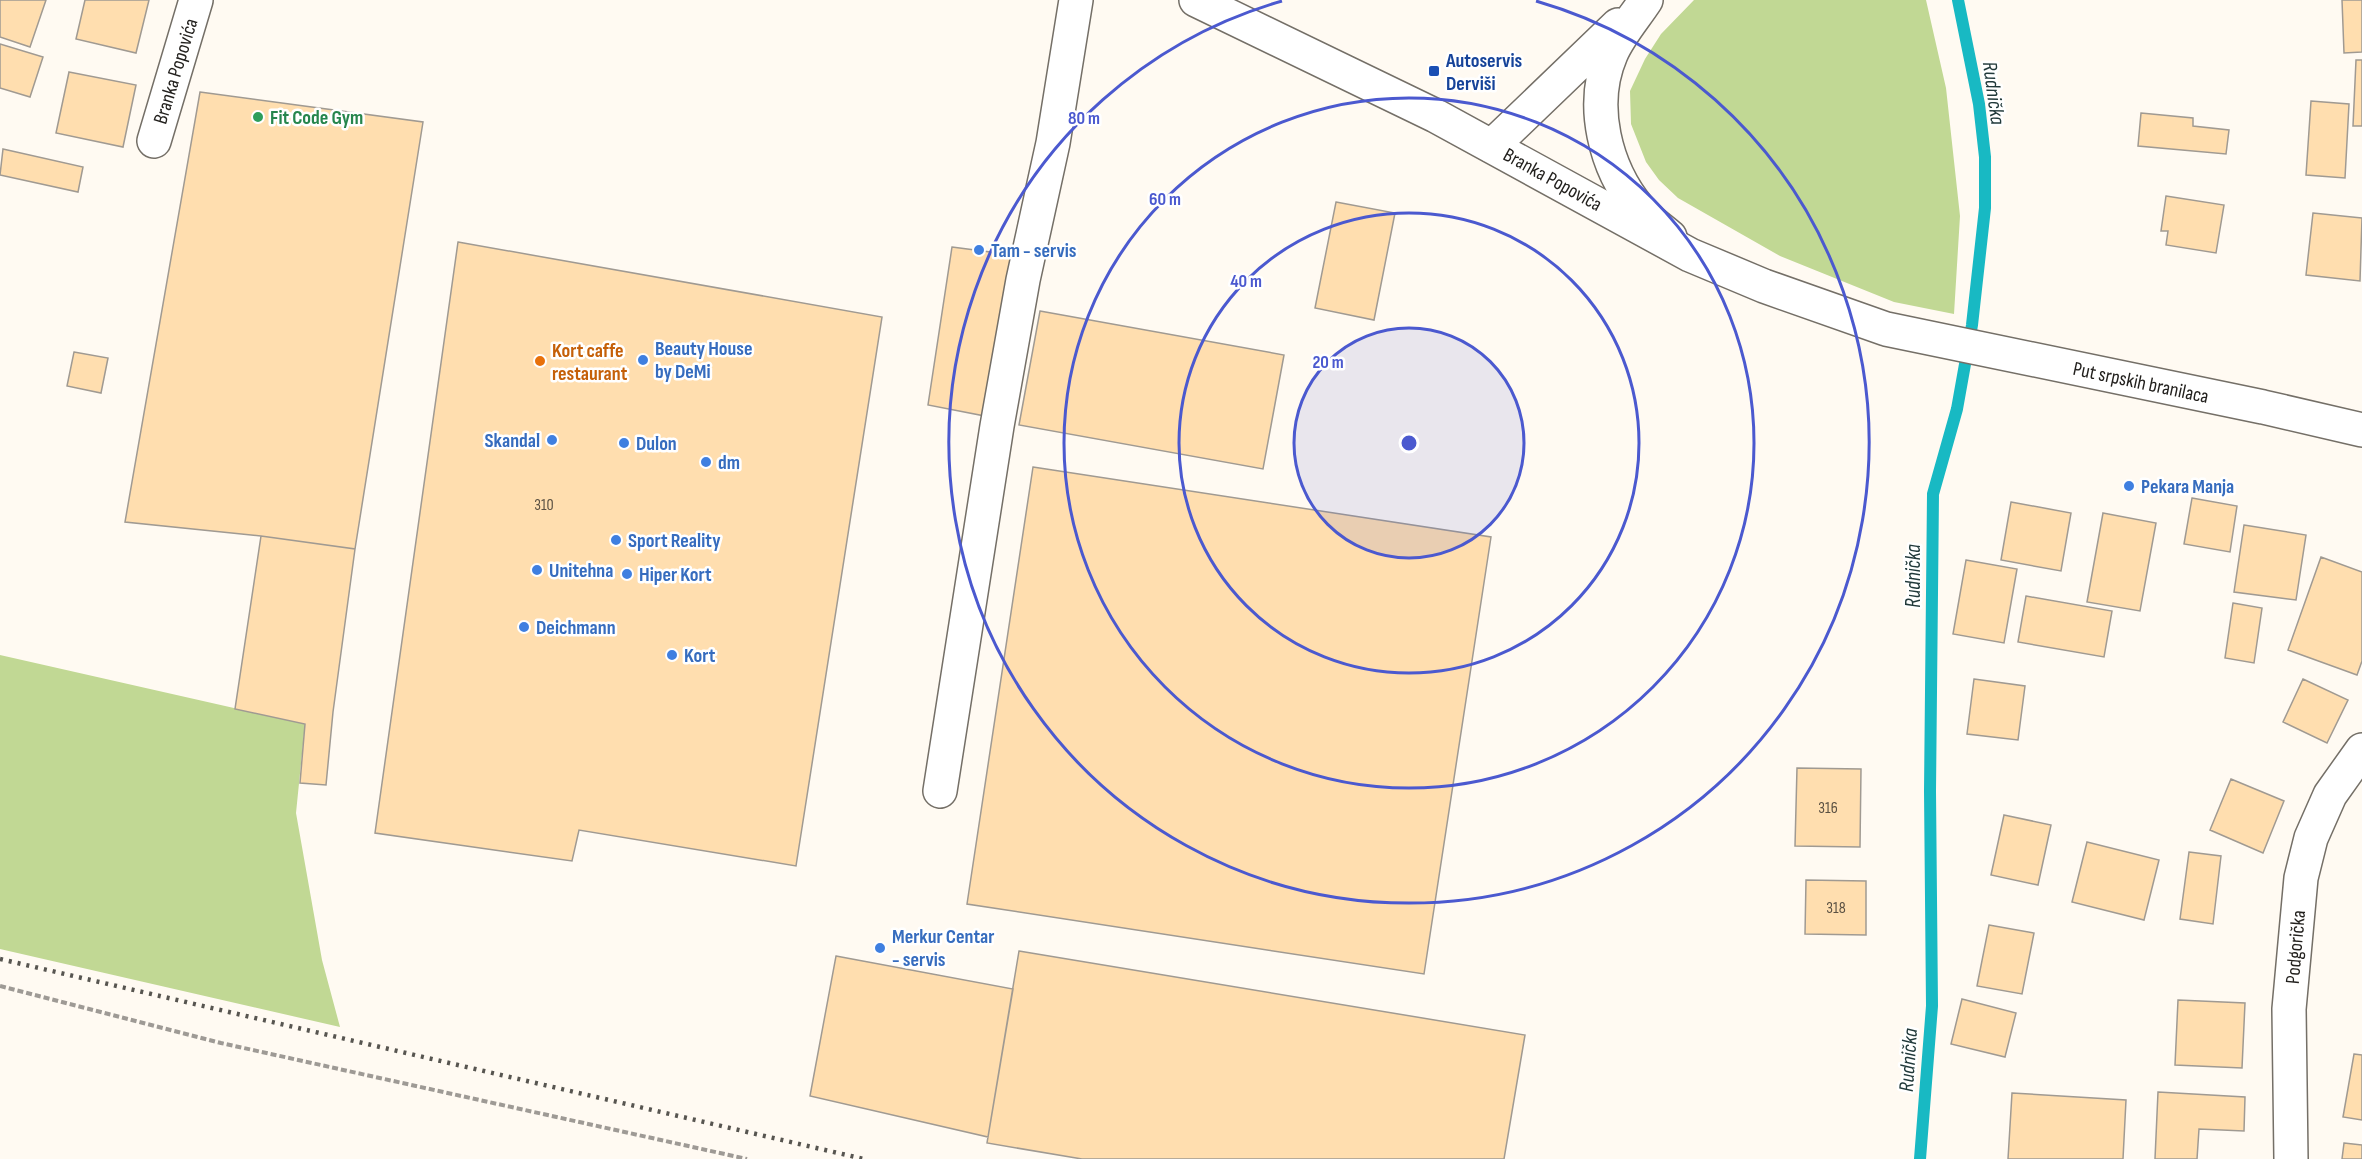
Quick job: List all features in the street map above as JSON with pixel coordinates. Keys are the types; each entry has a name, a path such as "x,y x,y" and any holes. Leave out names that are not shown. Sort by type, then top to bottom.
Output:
{"main road":[{"name":"Branka Popovića","path":"154,141 196,0"},
{"path":"940,791 997,426 1023,280 1053,143 1076,0"},
{"name":"Branka Popovića","path":"1196,0 1492,146 1690,255 1764,286 1886,329 1919,334"},
{"path":"1492,146 1645,0"},
{"path":"1645,0 1611,54 1601,91 1604,141 1618,180 1640,211 1690,255"},
{"name":"Put srpskih branilaca","path":"1919,334 2362,430"},
{"name":"Podgorička","path":"2291,1159 2289,1009 2301,878 2311,838 2330,795 2362,750"}],"path":[{"path":"0,986 221,1043 747,1159"}],"green space":[{"path":"1694,0 1926,0 1946,88 1960,216 1954,314 1894,302 1780,256 1678,198 1659,180 1646,162 1631,124 1630,91 1645,59 1661,34"},
{"path":"0,655 305,724 296,813 322,960 340,1027 0,949"}],"building":[{"path":"0,0 46,0 30,47 0,37"},
{"path":"85,0 149,0 136,53 76,39"},
{"path":"2342,0 2362,0 2362,52 2344,53"},
{"path":"0,44 43,57 30,97 0,88"},
{"path":"2356,60 2362,60 2362,126 2353,126"},
{"path":"69,72 136,85 123,147 56,133"},
{"path":"200,92 423,122 355,549 261,536 125,522"},
{"path":"2311,101 2349,104 2345,178 2306,175"},
{"path":"2141,113 2193,118 2193,126 2229,130 2226,154 2138,146"},
{"path":"3,149 83,167 78,192 0,175"},
{"path":"2166,196 2224,205 2216,253 2166,245 2168,231 2161,231"},
{"path":"1336,202 1395,213 1374,320 1315,308"},
{"path":"2313,213 2362,218 2360,281 2306,275"},
{"name":"Hiper Kort","path":"458,242 882,317 796,866 579,830 572,861 375,833"},
{"path":"952,247 1013,255 985,416 928,405"},
{"path":"1040,311 1284,355 1263,469 1019,425"},
{"path":"74,352 108,358 101,393 67,386"},
{"path":"1033,467 1491,537 1424,974 967,904"},
{"path":"2192,498 2237,506 2230,552 2184,544"},
{"path":"2011,502 2071,513 2061,571 2001,560"},
{"path":"2103,513 2156,523 2140,611 2087,602"},
{"path":"2244,525 2306,535 2296,600 2234,592"},
{"path":"261,536 355,549 333,712 326,785 300,783 305,724 235,709"},
{"path":"2321,557 2362,572 2362,661 2357,675 2288,650"},
{"path":"1966,560 2017,569 2004,643 1953,634"},
{"path":"2026,596 2112,611 2104,657 2018,642"},
{"path":"2233,603 2262,608 2254,663 2225,658"},
{"path":"1974,679 2025,686 2018,740 1967,734"},
{"path":"2303,679 2348,700 2327,743 2283,722"},
{"path":"1797,768 1861,769 1860,847 1795,846"},
{"path":"2231,779 2284,801 2263,853 2210,830"},
{"path":"2004,815 2051,825 2038,885 1991,875"},
{"path":"2087,842 2159,860 2144,920 2072,902"},
{"path":"2189,852 2221,856 2213,924 2180,919"},
{"path":"1806,880 1866,881 1866,935 1805,934"},
{"path":"1989,925 2034,933 2022,994 1977,986"},
{"path":"1019,951 1525,1035 1504,1159 1082,1159 987,1143"},
{"path":"836,956 1013,989 988,1137 810,1096"},
{"path":"1962,999 2016,1013 2005,1057 1951,1044"},
{"path":"2178,1000 2245,1003 2242,1068 2175,1065"},
{"path":"2354,1054 2362,1055 2362,1120 2343,1117"},
{"path":"2158,1092 2245,1097 2244,1131 2199,1129 2197,1159 2155,1159"},
{"path":"2012,1093 2126,1100 2123,1159 2008,1159"},
{"path":"2344,1143 2362,1145 2362,1159 2342,1159"}],"waterway":[{"name":"Rudnička","path":"1920,1159 1932,1006 1930,791 1933,494 1957,409 1972,325 1985,208 1985,157 1979,104 1958,0"}],"railway":[{"path":"0,959 864,1159"}],"place":[{"name":"Autoservis Derviši","path":"1434,71"},
{"name":"Fit Code Gym","path":"258,117"},
{"name":"Tam - servis","path":"979,250"},
{"name":"Beauty House by DeMi","path":"643,360"},
{"name":"Kort caffe restaurant","path":"540,361"},
{"name":"Skandal","path":"552,440"},
{"name":"Dulon","path":"624,443"},
{"name":"dm","path":"706,462"},
{"name":"Pekara Manja","path":"2129,486"},
{"name":"Sport Reality","path":"616,540"},
{"name":"Unitehna","path":"537,570"},
{"name":"Hiper Kort","path":"627,574"},
{"name":"Deichmann","path":"524,627"},
{"name":"Kort","path":"672,655"},
{"name":"Merkur Centar - servis","path":"880,948"}]}
